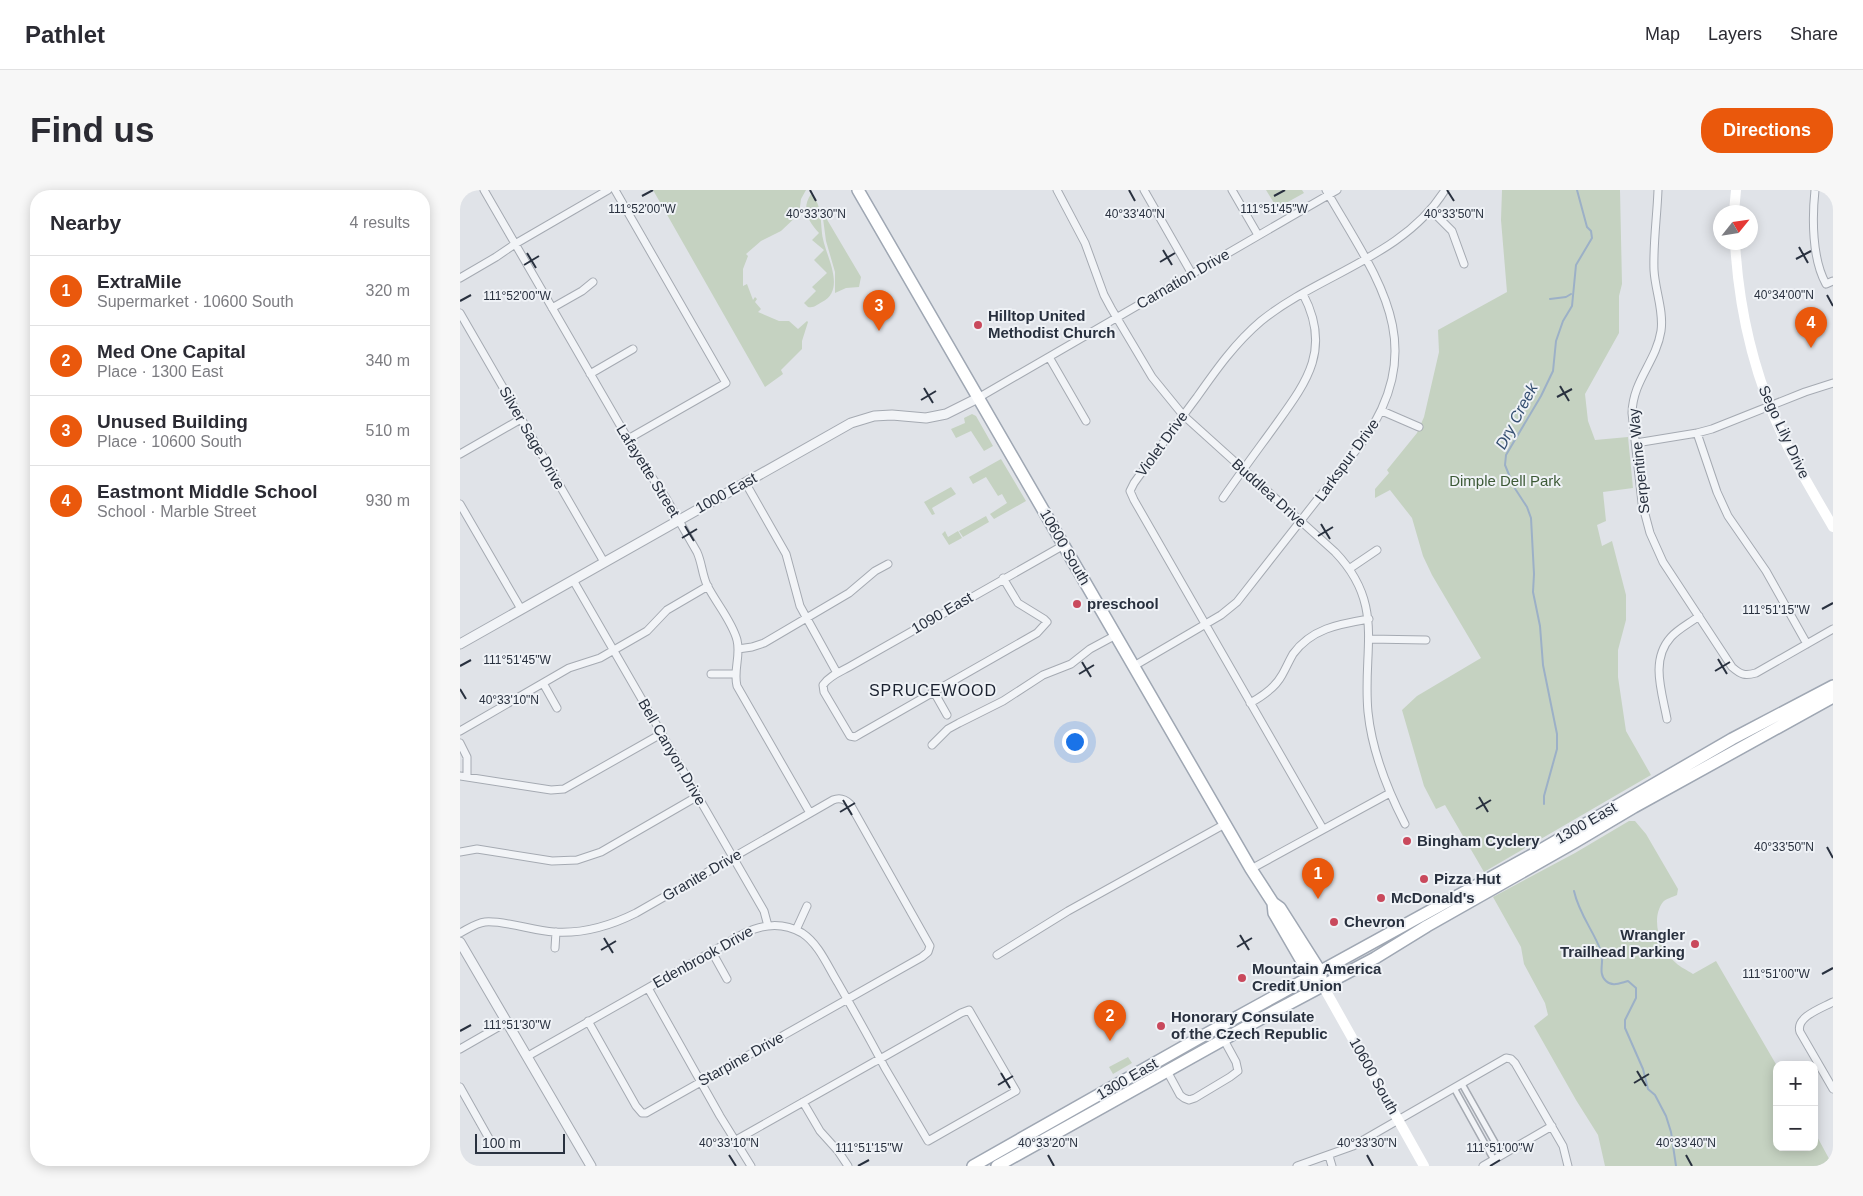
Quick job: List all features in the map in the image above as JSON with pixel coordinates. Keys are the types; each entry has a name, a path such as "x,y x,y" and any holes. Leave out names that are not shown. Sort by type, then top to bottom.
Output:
{"main road":[{"name":"10600 South","path":"858,190 1251,869 1273,903 1280,908 1315,974 1424,1166"},
{"path":"1735,205 1736,190"},
{"name":"Sego Lily Drive","path":"1735,250 1736,271 1745,326 1753,360 1769,406 1789,449 1833,527"},
{"name":"1300 East","path":"973,1166 1198,1038 1532,855 1724,744 1833,686"},
{"path":"1811,709 1813,702 1833,691"},
{"name":"1300 East","path":"997,1166 1264,1016 1323,986 1696,772 1833,697"}],"street":[{"name":"Lafayette Street","path":"484,190 628,439 679,520 700,559 704,579 735,635 738,648 735,674 740,692 810,813"},
{"path":"460,278 608,190"},
{"path":"616,190 726,383 628,439"},
{"name":"Buddlea Drive","path":"1057,190 1085,243 1104,295 1152,377 1183,416 1335,552 1349,569 1362,591 1369,619 1370,639 1367,674 1368,712 1377,755 1390,793 1405,824"},
{"path":"1144,190 1192,274"},
{"path":"1232,190 1258,236"},
{"name":"Carnation Drive","path":"978,398 1258,236 1327,192 1337,190"},
{"name":"Violet Drive","path":"1323,829 1130,491 1239,341 1262,320 1406,234 1431,210 1445,190"},
{"name":"Serpentine Way","path":"1658,190 1654,269 1661,329 1656,349 1639,381 1632,401 1642,503 1650,533 1664,562 1732,667 1740,674 1756,673 1807,644"},
{"path":"1815,190 1814,231 1820,267 1830,283"},
{"name":"Larkspur Drive","path":"1134,666 1221,616 1237,602 1364,440 1382,411 1390,390 1394,368 1396,346 1394,324 1388,302 1327,192"},
{"path":"1431,210 1452,231 1464,264"},
{"path":"552,308 582,291 593,282"},
{"path":"1223,498 1299,393 1310,373 1316,349 1316,337 1312,314 1303,294"},
{"name":"Silver Sage Drive","path":"460,313 604,562"},
{"path":"590,374 633,349"},
{"path":"1049,357 1086,421"},
{"path":"1636,443 1697,433 1726,424 1833,383"},
{"name":"1000 East","path":"460,644 847,425 862,418 892,415 926,418 946,414 978,398"},
{"path":"1382,411 1419,427"},
{"path":"460,454 521,419"},
{"path":"1697,433 1717,492 1728,516 1766,571 1807,644 1833,629"},
{"path":"746,482 786,554 796,594 806,618 838,673"},
{"path":"460,504 521,609"},
{"name":"1090 East","path":"934,692 853,737 842,724 826,696 823,685 828,679 838,673 1064,545"},
{"path":"1349,569 1377,550"},
{"path":"738,648 758,646 849,593 875,571 888,564"},
{"path":"947,715 934,692 1036,633 1047,622 1018,603 1003,578"},
{"name":"Bell Canyon Drive","path":"573,580 764,910 768,926"},
{"path":"460,731 570,668 614,651 648,631 667,610 708,586"},
{"path":"1667,719 1659,673 1661,654 1671,636 1699,616"},
{"path":"1250,703 1271,690 1283,675 1294,654 1307,640 1321,630 1335,624 1369,619"},
{"path":"932,745 942,734 959,723 1003,700 1043,675 1071,664 1116,635"},
{"path":"1370,639 1426,640"},
{"path":"711,674 735,674"},
{"path":"543,683 557,708"},
{"path":"460,743 467,757 464,776 551,790 564,789 662,734"},
{"path":"1251,869 1390,793"},
{"path":"460,852 477,849 552,861 577,860 601,852 698,796"},
{"name":"Granite Drive","path":"460,933 476,924 490,922 556,932 589,930 621,920 832,800 842,798 850,804 928,941 930,949"},
{"path":"997,954 1068,911 1225,824"},
{"path":"796,930 807,906"},
{"name":"Edenbrook Drive","path":"528,1056 751,930 768,926 788,927 803,934 815,945 847,999 880,1059 928,1141 1016,1091 969,1010 880,1059"},
{"path":"555,948 556,932"},
{"path":"460,942 591,1166"},
{"name":"Starpine Drive","path":"588,1021 636,1106 642,1113 649,1111 922,957 930,949"},
{"path":"712,952 728,979"},
{"path":"648,988 751,1166"},
{"path":"1833,1002 1800,1022 1799,1026 1800,1032 1833,1089"},
{"path":"460,1049 507,1022"},
{"path":"1167,1071 1180,1095 1189,1100 1230,1078 1238,1070 1236,1062 1224,1040"},
{"path":"1297,1166 1353,1146 1506,1058 1511,1059 1515,1063 1552,1126 1566,1151 1568,1166"},
{"path":"736,1140 880,1059"},
{"path":"1462,1084 1502,1155"},
{"path":"460,1087 491,1142"},
{"path":"1454,1088 1488,1164 1552,1126"},
{"path":"803,1102 820,1130 848,1166"},
{"path":"1329,1156 1332,1166"}],"green space":[{"path":"653,190 806,190 801,199 799,214 781,231 761,241 746,254 748,256 743,269 743,286 747,284 753,300 755,297 757,299 755,302 761,309 758,312 779,321 789,321 798,329 808,322 802,341 802,349 781,370 783,374 765,387"},
{"path":"1266,190 1302,190 1304,193 1277,208"},
{"name":"Dimple Dell Park","path":"1502,190 1620,190 1622,284 1619,296 1619,333 1585,394 1588,421 1595,440 1628,437 1633,488 1603,492 1606,521 1597,525 1602,546 1612,541 1626,595 1626,620 1618,650 1618,677 1626,731 1651,775 1484,872 1445,805 1436,809 1424,786 1402,710 1417,696 1481,658 1432,575 1423,556 1412,518 1390,490 1375,498 1375,489 1389,473 1387,470 1417,433 1424,417 1439,352 1438,330 1507,292 1501,220"},
{"path":"811,194 818,204 823,239 831,264 834,282 833,290 829,297 815,306 808,307 804,303 816,291 812,287 827,273 814,260 824,250 812,240 819,233 807,215 806,205"},
{"path":"822,211 861,277 859,287 846,288 835,293 835,272 826,241"},
{"path":"972,414 976,416 993,446 984,451 971,431 956,438 951,429 965,423 964,418"},
{"path":"1001,459 1026,501 994,519 990,514 1007,503 1002,494 998,496 986,477 973,484 969,477"},
{"path":"951,487 956,494 932,508 935,514 932,515 924,502"},
{"path":"986,516 989,522 963,537 959,531"},
{"path":"945,531 948,537 958,531 962,538 949,545 942,534"},
{"path":"1629,821 1635,821 1646,834 1678,889 1677,895 1663,902 1657,917 1659,934 1665,950 1678,964 1693,974 1716,961 1774,1061 1773,1151 1818,1151 1818,1138 1833,1166 1605,1166 1598,1135 1534,1026 1548,1015 1545,1003 1524,964 1521,947 1493,897 1575,853"},
{"path":"1128,1057 1132,1063 1113,1074 1109,1067"}],"waterway":[{"name":"Dry Creek","path":"1544,804 1544,796 1557,749 1557,734 1543,665 1540,626 1533,592 1531,518 1527,507 1514,487 1505,465 1506,455 1541,396 1553,371 1556,341 1563,321 1572,306 1576,265 1592,238 1577,190"},
{"path":"1550,299 1566,297 1571,294"},
{"name":"Dry Creek","path":"1574,891 1579,907 1601,951 1603,978 1608,983 1613,984 1628,981 1636,988 1636,998 1625,1020 1625,1028 1643,1069 1648,1089 1655,1095 1666,1116 1671,1132 1676,1166"}],"place":[{"name":"Hilltop United Methodist Church","path":"978,325"},
{"name":"Unused Building","path":"879,331"},
{"name":"Eastmont Middle School","path":"1811,348"},
{"name":"preschool","path":"1077,604"},
{"name":"Bingham Cyclery","path":"1407,841"},
{"name":"Pizza Hut","path":"1424,879"},
{"name":"McDonald's","path":"1381,898"},
{"name":"ExtraMile","path":"1318,899"},
{"name":"Chevron","path":"1334,922"},
{"name":"Wrangler Trailhead Parking","path":"1695,944"},
{"name":"Mountain America Credit Union","path":"1242,978"},
{"name":"Honorary Consulate of the Czech Republic","path":"1161,1026"},
{"name":"Med One Capital","path":"1110,1041"}],"district":[{"name":"SPRUCEWOOD","path":"933,690"}]}
